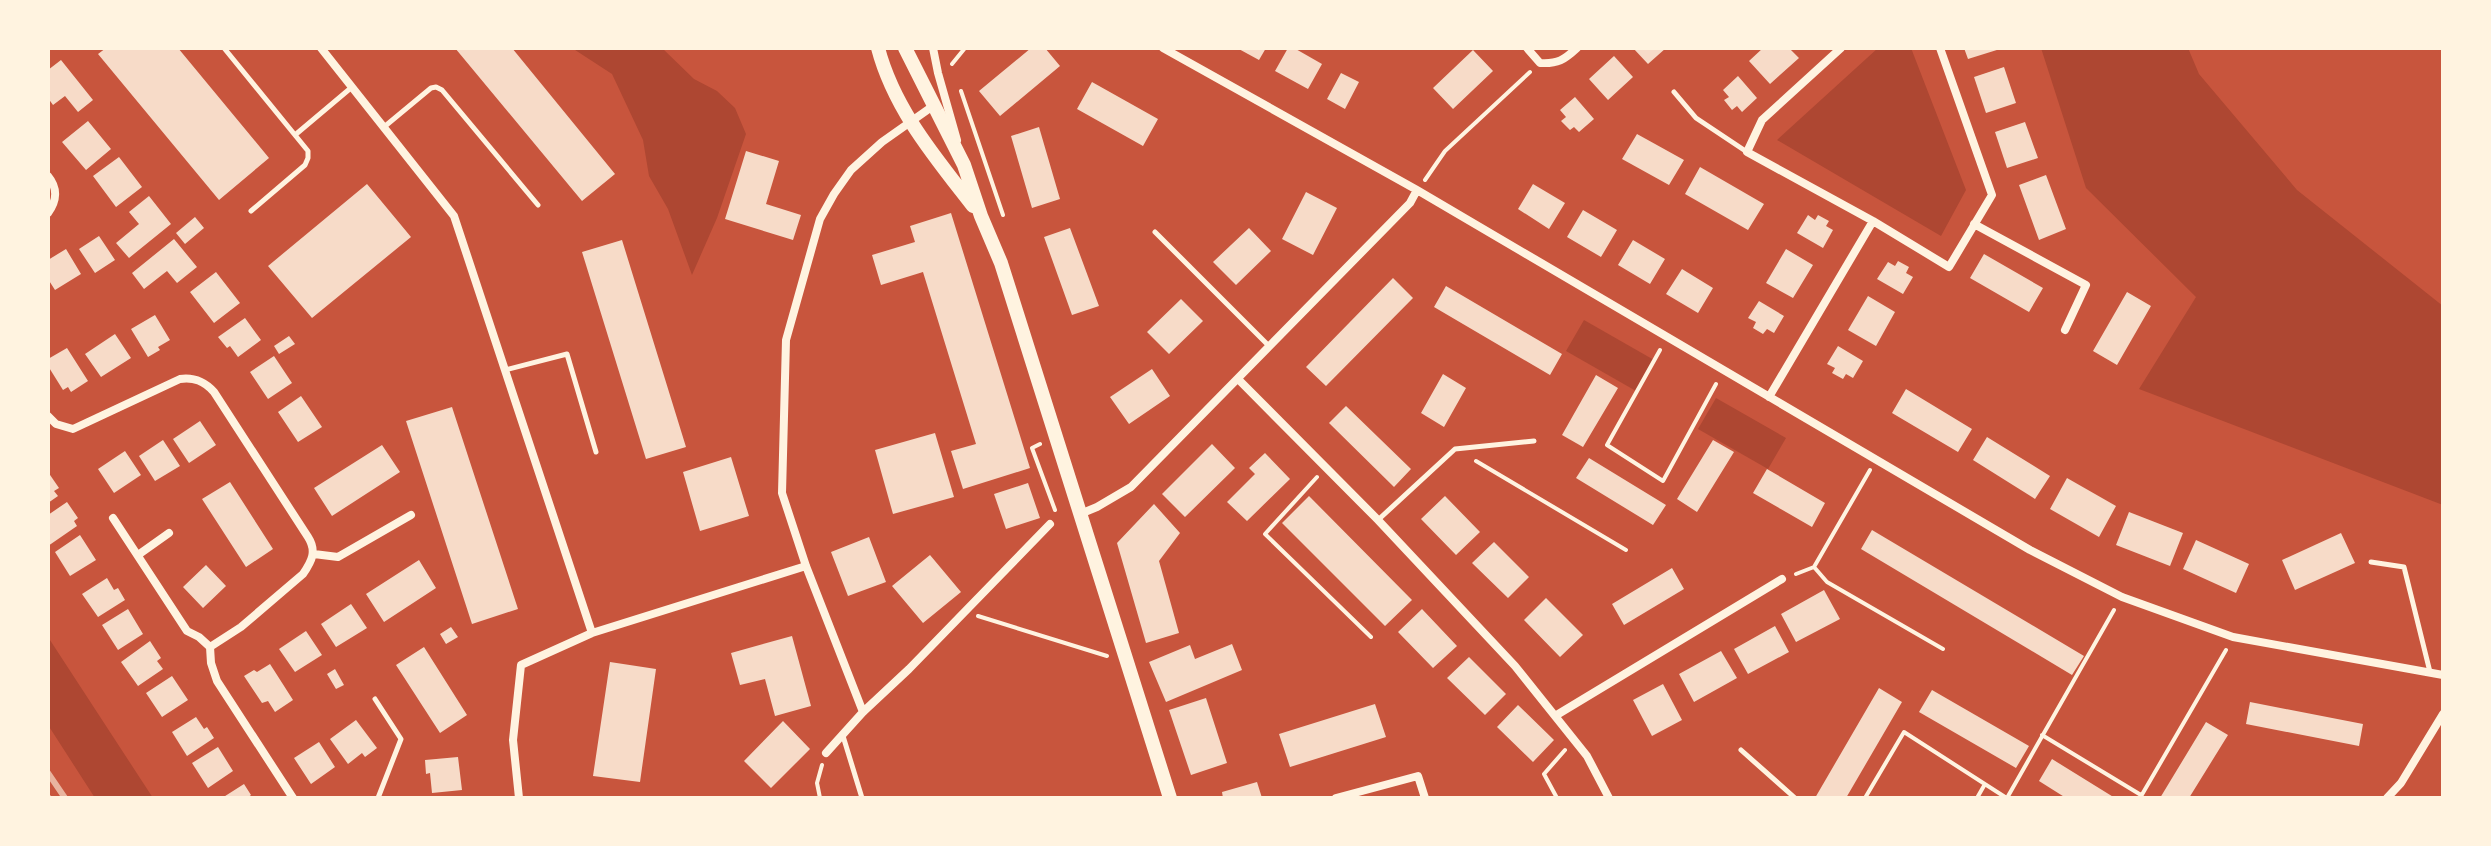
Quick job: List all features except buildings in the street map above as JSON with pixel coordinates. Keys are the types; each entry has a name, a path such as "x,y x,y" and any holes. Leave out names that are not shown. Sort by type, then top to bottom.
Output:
{"main road":[{"path":"878,48 882,63 922,141 981,216"},
{"path":"905,48 964,165 1001,263 1170,798"}],"street":[{"path":"321,48 454,216 592,633"},
{"path":"933,48 964,165"},
{"path":"1163,48 1417,190 2030,550 2122,597 2233,637 2443,675"},
{"path":"1527,48 1540,63 1561,63 1577,48"},
{"path":"1841,48 1762,120 1747,152 1949,267 1992,195 1940,48"},
{"path":"863,712 806,566 782,493 786,340 820,219 834,194 851,170 882,142 933,106"},
{"path":"48,176 54,183 56,193 55,202 48,213"},
{"path":"1080,514 1131,487 1410,203 1417,190"},
{"path":"1769,397 1873,221"},
{"path":"1974,224 2086,285 2065,330"},
{"path":"48,416 56,424 73,429 180,379 199,381 214,392 313,544 314,554 303,574 241,627 210,647"},
{"path":"1238,379 1327,467 1515,666 1587,756 1609,798"},
{"path":"314,554 338,557 411,515"},
{"path":"113,518 187,631 210,647 217,681 293,798"},
{"path":"826,753 1050,524"},
{"path":"138,555 169,533"},
{"path":"519,798 513,740 521,665 592,633 806,566"},
{"path":"1555,716 1782,579"},
{"path":"2387,798 2401,783 2443,714"},
{"path":"1336,798 1418,776 1425,798"}],"lane":[{"path":"224,48 308,151 305,165 251,211"},
{"path":"295,135 352,87"},
{"path":"384,127 431,88 442,90 538,205"},
{"path":"1674,92 1696,118 1747,152"},
{"path":"1155,232 1269,346"},
{"path":"505,370 567,354 596,452"},
{"path":"1378,520 1455,449 1534,441"},
{"path":"2371,562 2404,567 2430,672"},
{"path":"375,699 401,739 378,798"},
{"path":"842,735 862,798"},
{"path":"1741,750 1795,798"}],"path":[{"path":"1417,190 1445,151 1540,63"},
{"path":"1667,338 1607,445 1663,481 1723,371"},
{"path":"1050,524 1057,515 1032,448 1055,437"},
{"path":"1455,449 1626,550"},
{"path":"1782,579 1814,567 1876,459"},
{"path":"1327,467 1265,534 1371,637"},
{"path":"1814,567 1827,582 1943,649"},
{"path":"1865,798 1904,732 2006,798 2122,597"},
{"path":"964,613 1126,662"},
{"path":"2042,735 2141,797 2233,637"},
{"path":"1557,798 1544,774 1574,740"},
{"path":"820,798 817,783 826,753"},
{"path":"1977,798 1985,784"}],"shaded area":[{"path":"572,48 662,48 694,79 717,91 735,108 746,134 717,218 692,275 668,209 649,176 643,140 612,74"},
{"path":"1878,48 1911,48 1966,190 1941,236 1777,140"},
{"path":"2041,48 2188,48 2199,74 2297,190 2443,306 2443,505 2139,389 2196,297 2086,188"},
{"path":"1584,320 1654,360 1636,391 1566,351"},
{"path":"1716,398 1786,438 1768,469 1698,429"},
{"path":"48,637 153,798 95,798 48,725"}],"railway":[{"path":"48,773 65,798"}]}
